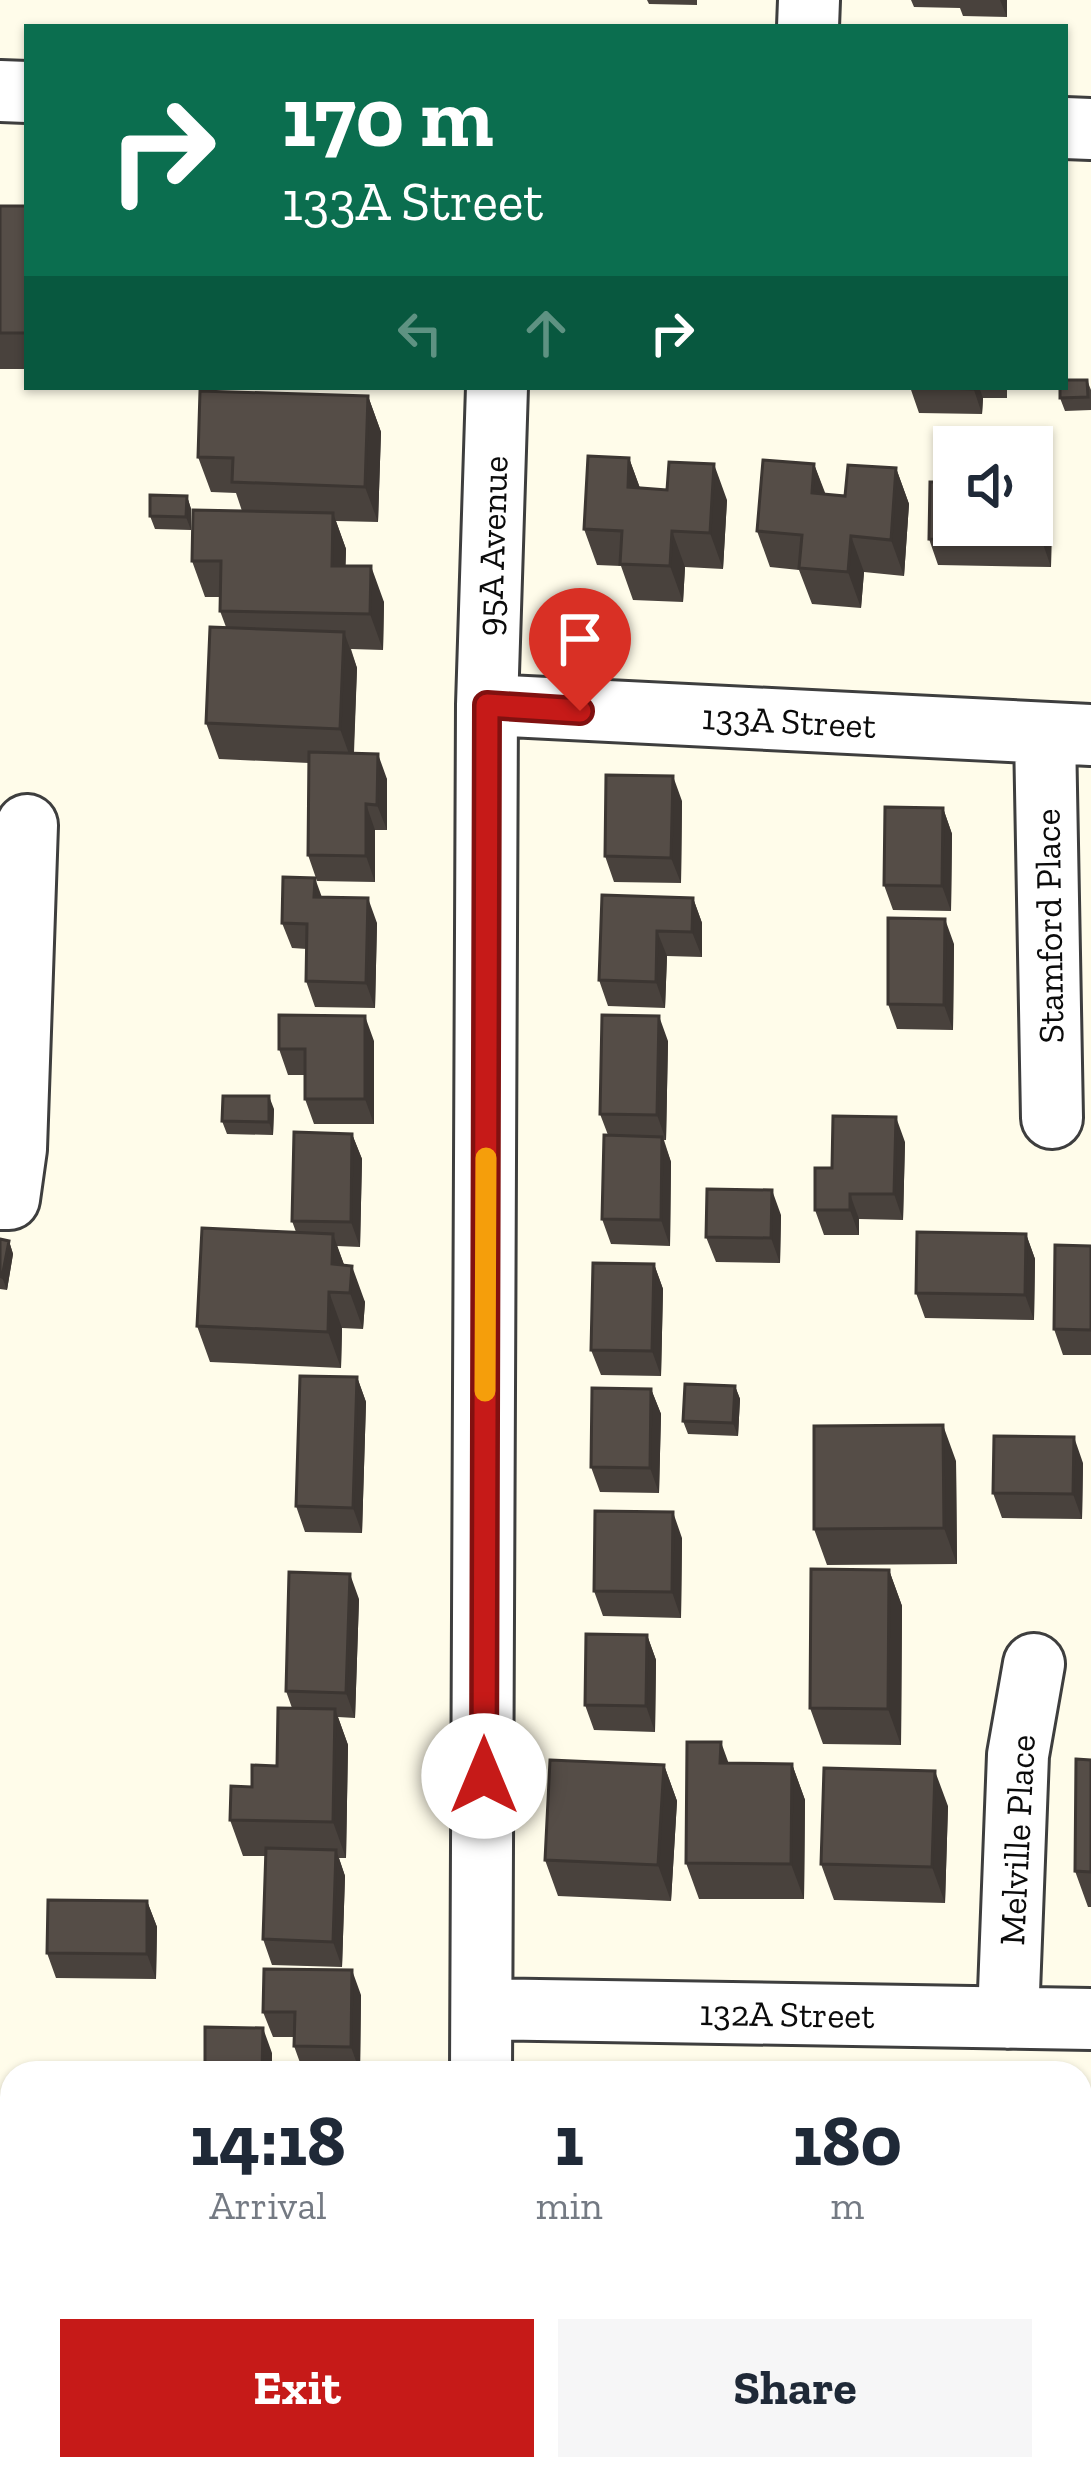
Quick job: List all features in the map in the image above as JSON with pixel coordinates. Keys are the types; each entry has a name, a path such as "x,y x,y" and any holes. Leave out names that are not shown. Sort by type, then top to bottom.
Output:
{"street":[{"name":"95A Avenue","path":"481,2061 487,705 497,390"},
{"name":"133A Street","path":"487,705 1068,735"},
{"name":"Stamford Place","path":"1052,1118 1068,735"},
{"path":"0,1199 9,1199 16,1149 27,825"},
{"name":"Melville Place","path":"1008,2018 1018,1755 1034,1664"},
{"name":"132A Street","path":"483,2009 1091,2019"}],"building":[{"path":"0,206 24,206 24,333 0,333"},
{"path":"1068,380 1087,380 1088,397 1060,398 1060,390 1068,390"},
{"path":"200,391 368,396 365,487 232,482 233,458 198,457"},
{"path":"588,456 629,458 628,487 667,490 669,462 714,464 710,533 672,531 670,566 620,564 622,531 584,529"},
{"path":"763,460 814,464 812,493 845,496 848,465 896,468 891,540 851,536 848,572 799,568 802,535 757,531"},
{"path":"930,482 933,482 933,539 929,539"},
{"path":"150,495 187,496 186,517 150,516"},
{"path":"193,510 333,513 332,566 371,566 370,614 220,611 221,561 192,561"},
{"path":"210,627 344,632 340,729 206,723"},
{"path":"309,752 378,754 377,805 366,804 366,856 308,855"},
{"path":"606,775 673,776 671,858 605,856"},
{"path":"885,807 943,808 942,886 884,885"},
{"path":"283,877 315,878 314,897 368,898 366,983 306,981 307,924 282,923"},
{"path":"602,895 693,898 692,932 657,931 656,982 599,980"},
{"path":"888,918 945,919 944,1005 888,1004"},
{"path":"279,1015 365,1016 365,1099 305,1099 305,1049 279,1049"},
{"path":"602,1015 659,1016 657,1115 600,1114"},
{"path":"223,1096 269,1096 269,1122 222,1121"},
{"path":"833,1116 896,1117 894,1194 850,1194 850,1210 815,1210 815,1168 832,1168"},
{"path":"294,1132 352,1134 351,1222 292,1221"},
{"path":"604,1135 662,1137 661,1220 602,1219"},
{"path":"707,1189 772,1190 771,1238 706,1237"},
{"path":"202,1228 333,1234 332,1264 352,1266 350,1293 329,1292 328,1332 197,1326"},
{"path":"917,1232 1026,1234 1025,1295 916,1293"},
{"path":"0,1239 9,1241 2,1277 0,1276"},
{"path":"1055,1245 1091,1246 1091,1330 1054,1329"},
{"path":"593,1263 654,1264 652,1351 591,1350"},
{"path":"300,1376 357,1377 353,1508 296,1506"},
{"path":"685,1384 735,1386 733,1423 683,1421"},
{"path":"592,1388 651,1389 650,1468 591,1467"},
{"path":"943,1425 944,1528 814,1529 814,1426"},
{"path":"994,1436 1074,1437 1073,1494 993,1493"},
{"path":"595,1511 673,1512 672,1592 594,1591"},
{"path":"811,1569 889,1570 888,1709 810,1708"},
{"path":"289,1572 350,1574 346,1693 286,1691"},
{"path":"586,1634 647,1635 646,1706 585,1705"},
{"path":"278,1708 335,1709 333,1822 230,1820 231,1786 252,1787 252,1765 277,1766"},
{"path":"687,1742 721,1742 720,1763 792,1764 791,1864 686,1863"},
{"path":"1076,1759 1091,1760 1091,1872 1075,1871"},
{"path":"550,1760 664,1765 658,1865 545,1860"},
{"path":"824,1768 935,1771 932,1867 821,1864"},
{"path":"266,1848 336,1850 333,1942 263,1939"},
{"path":"48,1900 147,1901 147,1954 47,1953"},
{"path":"264,1969 352,1970 351,2047 294,2046 295,2012 263,2012"},
{"path":"205,2027 263,2028 262,2061 205,2061"}],"slow traffic":[{"path":"485,1391 486,1158"}],"route":[{"path":"484,1776 487,705 580,711"}]}
